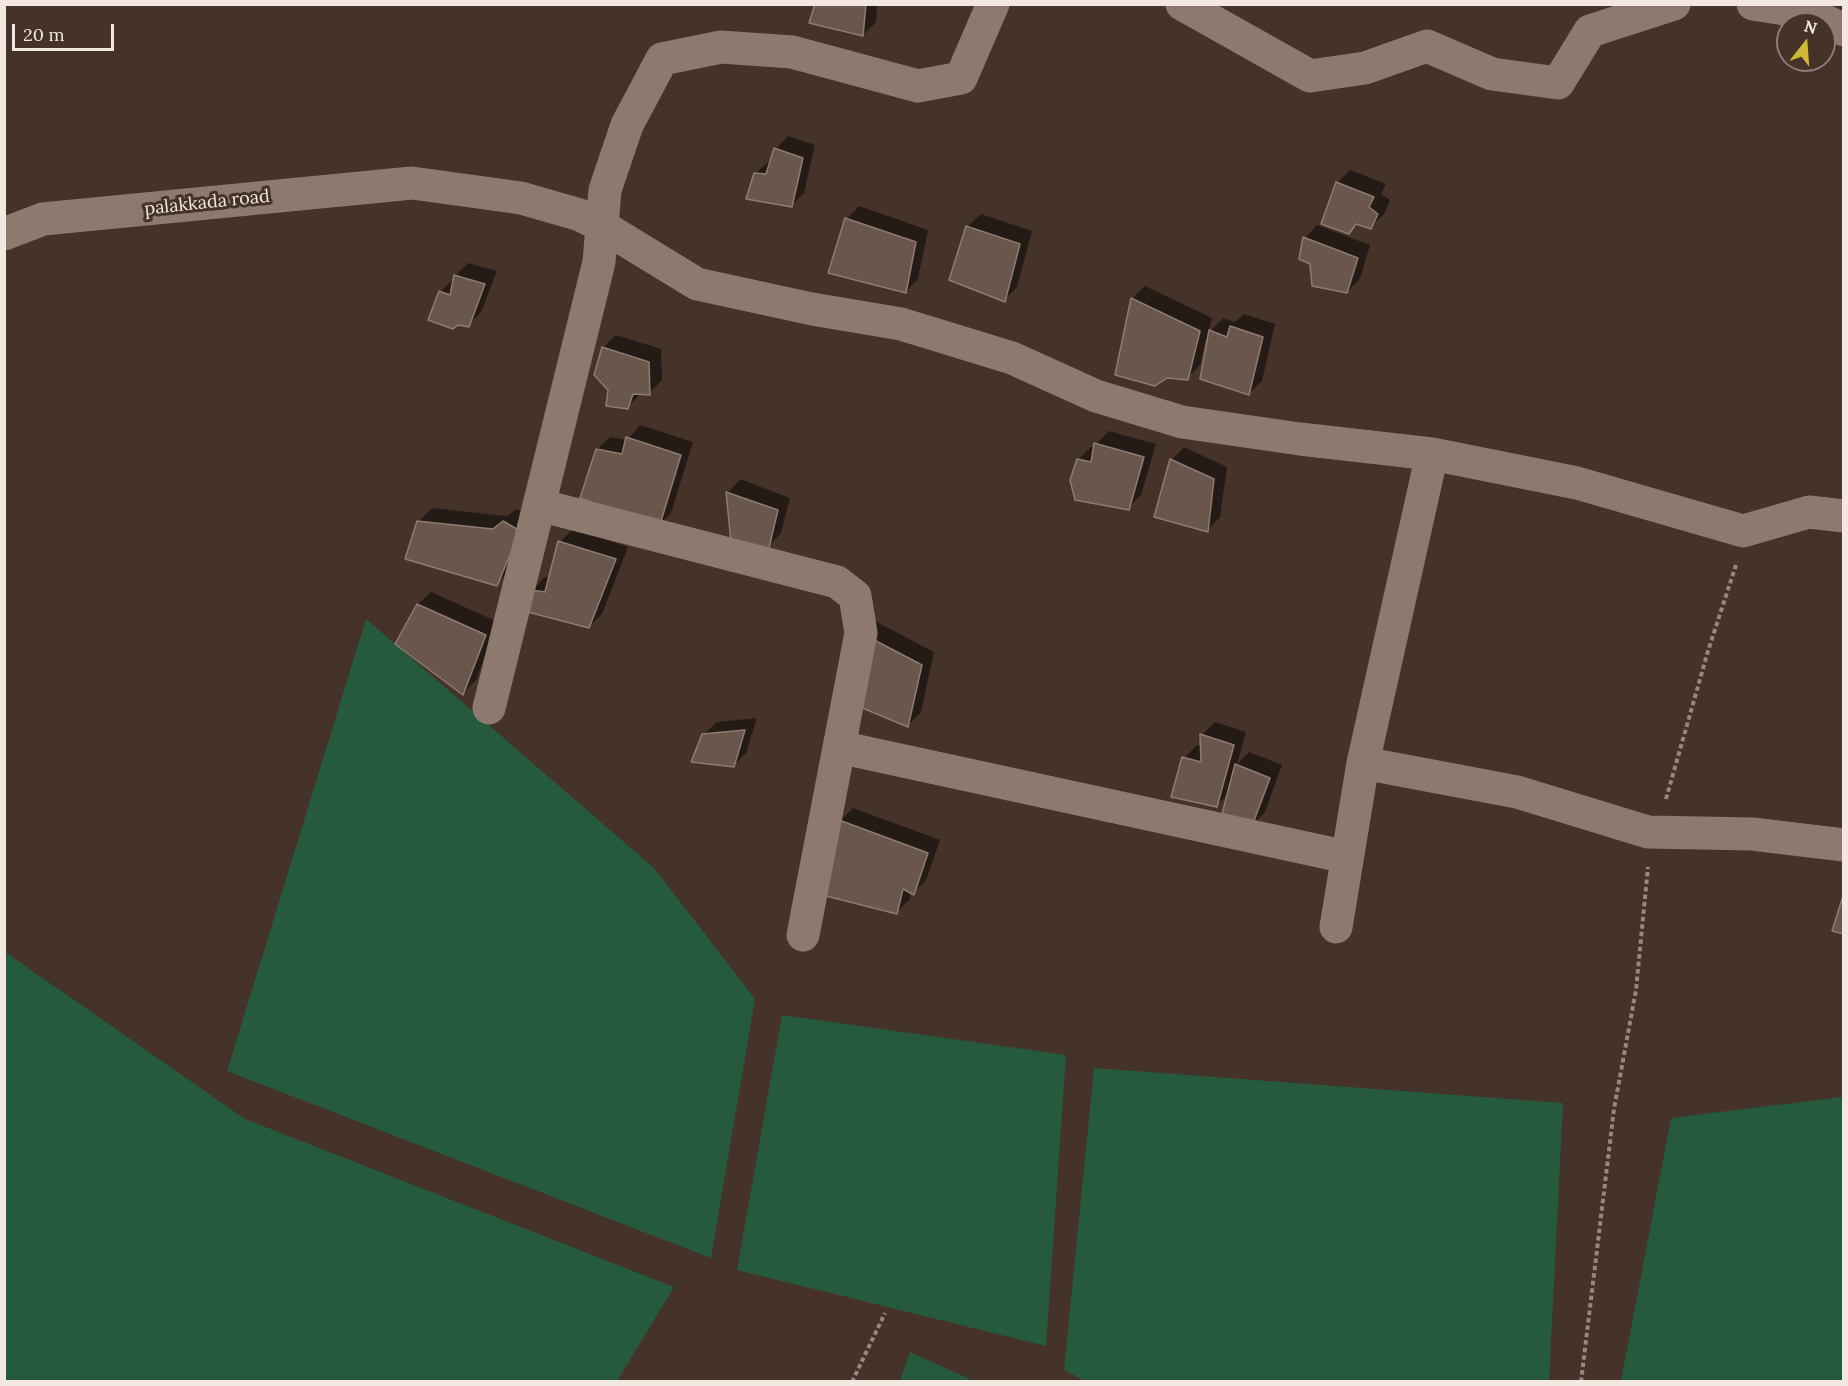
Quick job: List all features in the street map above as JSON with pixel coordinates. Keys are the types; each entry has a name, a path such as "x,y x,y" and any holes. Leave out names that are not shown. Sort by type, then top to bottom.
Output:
{"street":[{"path":"489,708 599,262 605,190 627,125 662,59 721,47 792,52 918,86 961,78 993,4"},
{"path":"1182,4 1310,76 1365,68 1426,46 1492,74 1558,83 1590,31 1674,4"},
{"path":"1753,4 1809,13 1844,30"},
{"name":"palakkada road","path":"4,234 43,219 412,183 520,198 580,215 697,284 812,309 901,324 1012,358 1096,396 1182,422 1300,439 1432,454 1577,483 1743,531 1748,530"},
{"path":"1336,927 1363,764 1432,454"},
{"path":"539,505 837,582 855,596 861,633 803,935"},
{"path":"1748,530 1809,512 1844,516"},
{"path":"839,747 1347,856"},
{"path":"1363,764 1517,792 1648,832 1752,834 1844,845"}],"path":[{"path":"1581,1382 1614,1109 1636,990 1649,854 1708,651 1748,530"},
{"path":"852,1382 885,1313"}],"green space":[{"path":"366,619 654,868 755,999 711,1258 227,1071"},
{"path":"5,952 245,1119 674,1287 617,1381 5,1381"},
{"path":"782,1015 1066,1055 1046,1346 737,1270"},
{"path":"1094,1068 1563,1103 1549,1381 1087,1382 1064,1370"},
{"path":"1843,1097 1843,1381 1621,1381 1671,1118"},
{"path":"910,1352 974,1381 900,1381"}],"building":[{"path":"815,4 866,4 863,36 809,23"},
{"path":"774,148 803,158 792,207 746,199 754,173 766,174"},
{"path":"1336,182 1374,197 1369,207 1378,214 1371,229 1356,224 1349,234 1321,224"},
{"path":"845,218 916,242 906,293 828,273"},
{"path":"966,226 1020,244 1005,302 949,280"},
{"path":"1303,237 1358,258 1347,293 1312,286 1310,264 1299,259"},
{"path":"454,275 485,284 469,327 458,325 453,329 428,320 439,291 450,295"},
{"path":"1131,298 1200,331 1188,380 1167,378 1155,386 1115,375"},
{"path":"1230,326 1263,337 1249,395 1200,379 1209,330 1227,337"},
{"path":"602,347 649,362 650,395 633,394 628,409 606,406 608,390 594,375"},
{"path":"626,437 681,455 659,528 580,498 596,449 622,454"},
{"path":"1094,443 1144,457 1129,510 1075,500 1070,480 1077,459 1091,462"},
{"path":"1170,459 1214,479 1208,532 1154,517"},
{"path":"726,492 778,510 769,548 731,542"},
{"path":"417,521 493,529 503,521 520,531 497,586 405,559"},
{"path":"558,541 616,559 589,628 524,611 531,590 545,592"},
{"path":"417,604 486,635 463,695 395,644"},
{"path":"857,631 922,665 908,727 841,699"},
{"path":"745,730 734,767 691,762 702,734"},
{"path":"1200,734 1234,745 1217,807 1171,797 1182,757 1201,762"},
{"path":"1235,764 1270,778 1252,826 1221,818"},
{"path":"839,820 928,853 914,895 903,889 897,914 818,894"},
{"path":"1844,893 1844,934 1832,931"}]}
